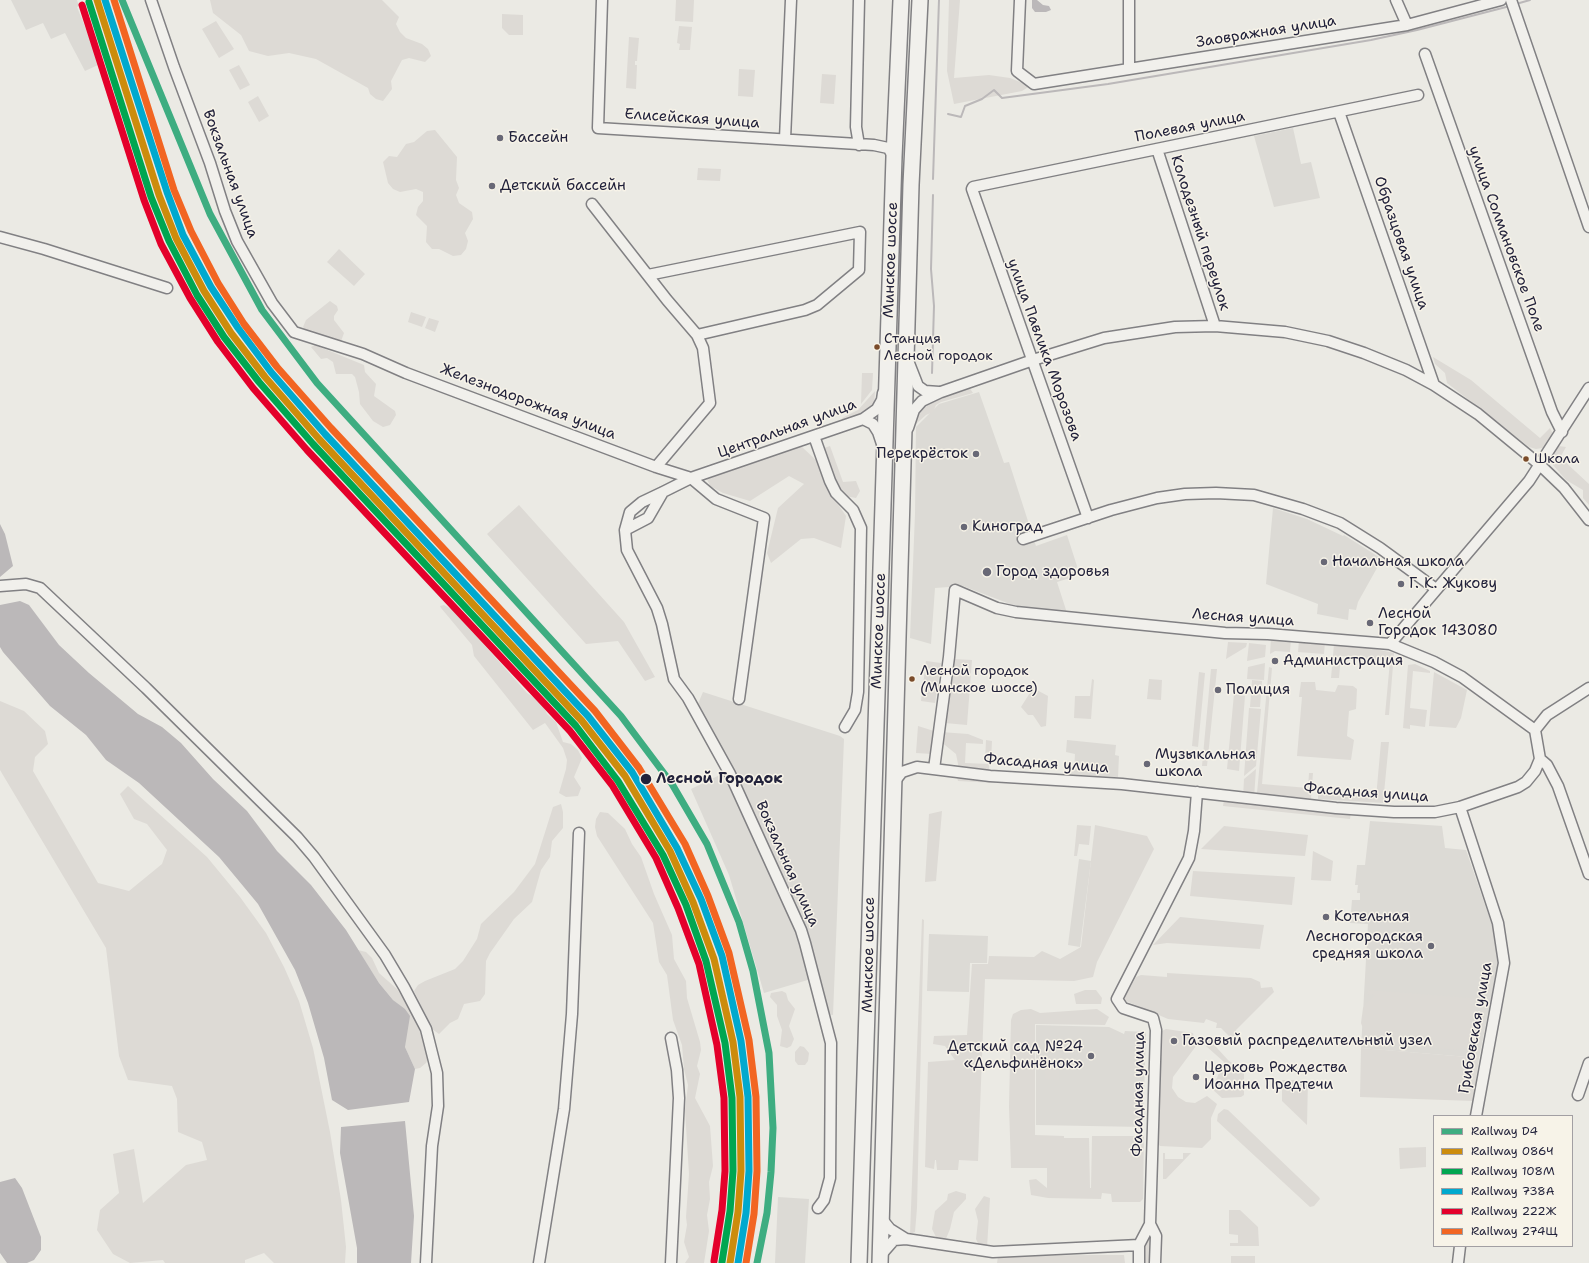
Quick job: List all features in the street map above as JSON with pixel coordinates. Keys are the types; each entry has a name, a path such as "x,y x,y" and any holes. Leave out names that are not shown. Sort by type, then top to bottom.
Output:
{"highway":[{"name":"Минское шоссе","path":"859,1263 874,748 885,460 895,125 901,0"},
{"name":"Минское шоссе","path":"880,1260 896,748 911,185 920,0"}],"street":[{"name":"Вокзальная улица","path":"152,0 174,67 210,163 225,211 237,241 272,303 294,332 355,353"},
{"name":"Елисейская улица","path":"602,0 598,128 874,145"},
{"path":"785,139 791,0"},
{"path":"859,0 856,127 859,145"},
{"name":"Заовражная улица","path":"1020,0 1017,72 1034,84 1407,25 1501,0"},
{"path":"1129,0 1129,69"},
{"path":"1396,0 1407,25"},
{"path":"1512,4 1589,227"},
{"name":"улица Солмановское Поле","path":"1425,54 1549,404 1562,432"},
{"name":"Полевая улица","path":"972,192 973,187 1418,95"},
{"name":"Образцовая улица","path":"1339,112 1434,384"},
{"path":"874,145 885,140 895,125"},
{"path":"874,145 888,148 894,157"},
{"name":"Колодезный переулок","path":"1157,149 1214,326"},
{"name":"улица Павлика Морозова","path":"972,192 1088,518"},
{"path":"592,204 667,300 697,335 703,348 710,403 656,467"},
{"path":"648,275 860,232 859,270 817,305 805,310 697,335"},
{"path":"0,237 44,249 167,288"},
{"path":"903,443 914,410 922,401 941,392 1033,360 1104,338 1175,327 1214,326 1284,332 1328,341 1364,353 1406,370 1434,384 1478,414 1540,465 1564,488 1589,520"},
{"name":"Железнодорожная улица","path":"355,353 656,467 691,478"},
{"path":"906,353 918,386 925,391 941,392"},
{"name":"Центральная улица","path":"625,530 627,518 634,507 691,478 863,419 877,409 882,400 888,365"},
{"path":"1390,644 1436,588 1529,481 1589,388"},
{"path":"863,419 873,424 878,432 885,460"},
{"path":"814,436 836,493 853,510 862,528 858,692 855,710 845,727"},
{"path":"691,478 716,499 764,518 739,699"},
{"path":"625,530 648,518 663,492"},
{"path":"1023,539 1130,505 1171,496 1216,493 1254,494 1303,508 1345,526 1380,548 1436,588"},
{"name":"Вокзальная улица","path":"625,530 627,550 657,608 674,679 688,698 730,774 801,930 805,943 831,1043 830,1178 824,1200 818,1208"},
{"path":"0,586 33,585 47,594 146,688 297,837 332,881 385,956 404,986 426,1029 437,1073 438,1106 432,1146 426,1263"},
{"name":"Лесная улица","path":"934,769 950,656 955,590 997,608 1016,612 1225,633 1268,634 1390,644 1434,662 1462,677 1535,730"},
{"path":"1589,688 1547,715 1535,730 1540,759 1547,765 1558,786 1589,874"},
{"name":"Фасадная улица","path":"896,748 904,761 917,767 990,776 1096,782 1197,792 1221,796 1394,812 1435,812 1460,807 1518,787 1526,782 1534,772 1540,759"},
{"path":"895,781 902,772 917,767"},
{"name":"Фасадная улица","path":"1140,1245 1150,1224 1156,1030 1153,1018 1123,1008 1117,999 1189,858 1194,831 1197,792"},
{"name":"Грибовская улица","path":"1460,807 1498,923 1504,963 1476,1115"},
{"path":"539,1263 564,1109 572,1014 579,833"},
{"path":"671,1038 677,1070 679,1098 671,1263"},
{"path":"1578,1095 1589,1063"},
{"path":"881,1218 890,1229 906,1239"},
{"path":"1150,1224 1156,1236 1155,1263"},
{"path":"880,1260 894,1240 906,1239 994,1252 1140,1245 1139,1263"},
{"path":"1458,1263 1460,1247"}],"shaded area":[{"path":"11,0 77,0 79,6 77,7 100,64 85,71 65,33 51,39 43,23 26,30"},
{"path":"210,0 382,0 399,17 396,24 400,32 406,38 422,44 428,49 431,56 425,62 409,58 402,60 391,81 392,89 383,101 376,99 370,94 368,88 316,59 289,53 268,56 249,51 241,35 213,13"},
{"path":"676,0 694,0 693,22 675,21"},
{"path":"949,0 960,0 954,78 989,75 1010,78 1030,86 1022,91 954,104 947,71"},
{"path":"1032,0 1037,0 1043,5 1049,6 1051,10 1046,12 1035,12 1032,8"},
{"path":"502,14 523,15 523,35 509,35 502,28"},
{"path":"216,21 234,49 219,58 202,29"},
{"path":"679,26 692,27 690,50 679,50 680,44 677,43"},
{"path":"629,37 639,38 637,61 635,61 635,65 637,65 636,89 626,88"},
{"path":"239,65 250,85 240,90 229,70"},
{"path":"739,69 755,70 753,97 738,96"},
{"path":"822,74 836,75 834,104 820,103"},
{"path":"258,96 269,116 259,122 248,102"},
{"path":"1293,128 1301,164 1311,162 1320,198 1274,207 1254,136"},
{"path":"435,130 457,157 456,180 459,188 456,195 459,203 472,212 473,219 465,233 468,241 466,249 461,255 453,256 439,249 432,249 426,242 427,226 416,215 418,207 423,201 423,192 416,189 400,192 393,189 388,183 383,162 389,156 397,157 406,144 414,142 427,131"},
{"path":"698,168 721,169 720,181 697,180"},
{"path":"339,249 365,274 354,286 327,262"},
{"path":"330,301 337,306 338,310 334,316 334,320 344,333 340,344 308,333 303,327 306,320"},
{"path":"411,312 426,317 422,327 408,322"},
{"path":"429,318 439,321 435,332 425,328"},
{"path":"315,345 364,365 365,372 376,384 374,396 395,411 396,415 390,425 383,427 373,421 360,404 359,392 355,377 352,374 336,374 333,362 327,358 321,359 311,347"},
{"path":"1433,357 1471,380 1540,438 1550,428 1553,434 1552,438 1543,448 1536,449 1529,447 1447,383 1445,373 1435,364"},
{"path":"862,373 873,373 872,390 861,404"},
{"path":"969,387 973,393 941,402 936,405 933,412 926,415 916,424 917,412 926,402"},
{"path":"875,391 874,406 867,412 842,420 842,418 858,410"},
{"path":"979,392 1004,463 1009,462 1036,546 1067,535 1077,566 1073,577 1057,582 1067,613 1048,612 1010,604 963,586 935,588 931,644 910,638 915,514 916,427 939,404"},
{"path":"801,446 818,462 829,491 846,516 841,548 814,538 801,539 771,563 767,553 778,508 804,484 789,476 750,501 723,493 710,486 706,477"},
{"path":"830,446 843,482 856,481 860,491 856,498 845,496 838,487 824,448"},
{"path":"1559,446 1566,447 1561,456 1562,459 1589,484 1589,505 1583,498 1583,490 1566,480 1553,465 1551,459 1552,454"},
{"path":"519,505 624,622 655,677 645,681 618,641 586,644 487,534"},
{"name":"Начальная школа","path":"1273,508 1307,519 1343,536 1344,535 1382,559 1358,602 1356,610 1349,609 1348,620 1317,614 1318,604 1266,584"},
{"path":"0,524 5,534 13,566 0,577"},
{"path":"20,601 29,605 59,645 89,673 138,714 162,727 181,743 213,779 247,811 277,851 311,885 346,930 379,983 393,1000 405,1009 410,1016 405,1047 415,1069 409,1102 348,1110 332,1100 324,1058 308,1003 295,970 258,904 219,857 139,783 106,760 86,735 50,706 3,652 0,647 0,605"},
{"path":"444,605 453,610 527,693 541,702 547,714 556,722 563,742 571,744 578,750 582,758 574,777 581,788 578,796 566,797 559,793 567,760 563,748 545,723 533,730 474,656 472,645 440,606"},
{"path":"1271,638 1291,639 1290,652 1275,651 1270,654"},
{"path":"1299,640 1325,642 1324,654 1298,652"},
{"path":"1228,642 1247,643 1246,647 1226,659"},
{"path":"1249,643 1266,645 1265,657 1247,661"},
{"path":"1334,644 1366,647 1394,653 1389,715 1385,715 1390,661 1341,656 1339,678 1331,678"},
{"path":"953,659 972,660 967,725 945,723"},
{"path":"926,661 941,663 935,703 921,701"},
{"path":"1265,663 1264,680 1247,679 1248,667"},
{"path":"1415,664 1430,671 1430,673 1413,671 1410,708 1427,710 1425,727 1410,725 1410,729 1403,728 1408,665"},
{"path":"1269,667 1272,668 1262,784 1308,788 1309,773 1313,773 1311,799 1257,793"},
{"path":"1211,669 1217,669 1207,766 1202,766"},
{"path":"1199,672 1205,673 1198,747 1192,746"},
{"path":"1434,672 1467,690 1461,718 1456,728 1429,726"},
{"path":"1092,679 1094,680 1091,719 1074,718 1075,696 1090,696"},
{"path":"1149,679 1162,680 1161,700 1147,699"},
{"path":"1252,680 1262,681 1260,707 1250,707"},
{"path":"1301,682 1315,682 1316,690 1335,692 1338,685 1353,686 1357,689 1356,709 1349,711 1347,736 1354,740 1351,760 1297,756 1302,697 1299,697"},
{"path":"1033,688 1048,696 1046,726 1041,727 1033,715 1028,715 1021,707"},
{"path":"703,692 840,736 844,739 833,1015 826,1014 803,926 697,706"},
{"path":"1234,694 1245,696 1239,771 1227,769"},
{"path":"0,701 24,711 45,731 48,744 35,757 33,771 98,883 129,891 162,864 167,850 147,824 134,819 120,794 128,786 207,857 240,897 266,933 284,967 299,1001 313,1048 330,1132 341,1200 346,1247 345,1263 274,1263 264,1253 245,1260 245,1263 165,1263 163,1260 130,1263 113,1254 97,1230 100,1210 119,1193 113,1154 134,1149 143,1203 186,1165 207,1160 202,1142 178,1132 177,1099 172,1086 128,1080 119,1056 106,948 0,770"},
{"path":"1249,708 1261,709 1256,766 1244,776"},
{"path":"918,726 937,732 932,754 916,753"},
{"path":"941,732 968,734 983,740 983,744 966,743 965,763 989,764 989,772 959,769 956,754 940,741"},
{"path":"986,740 992,741 991,762 985,762"},
{"path":"1067,740 1116,745 1115,755 1119,756 1118,777 1066,774 1067,771 1074,771 1075,754 1066,752"},
{"path":"1381,742 1389,742 1383,803 1318,799 1318,793 1376,798"},
{"path":"1256,769 1254,798 1243,797 1244,779"},
{"path":"726,772 796,930 811,979 764,993 729,875 691,789"},
{"path":"959,775 996,780 996,782 958,781 957,777"},
{"path":"1224,799 1351,812 1350,819 1223,806"},
{"path":"561,804 563,812 563,828 552,841 550,857 541,870 532,902 514,919 486,961 485,994 480,1001 464,1004 458,1019 450,1023 439,1034 432,1029 414,991 418,985 455,969 463,961 477,939 481,924 514,892 535,864 553,807"},
{"path":"942,811 936,881 925,882 929,814"},
{"path":"600,812 608,813 625,829 632,844 641,857 654,894 672,935 674,959 686,981 687,998 701,1050 697,1066 700,1074 695,1098 710,1126 713,1166 709,1182 710,1199 707,1215 709,1231 704,1263 685,1263 689,1257 684,1242 687,1225 686,1217 689,1174 685,1110 688,1085 684,1069 682,1045 673,1020 667,975 659,962 653,923 597,836 595,827 596,819"},
{"name":"Лесногородская средняя школа","path":"1370,821 1442,826 1445,848 1466,850 1493,928 1498,964 1479,1058 1361,1048 1368,924 1350,923 1352,900 1360,900 1360,893 1357,893 1358,885 1355,885 1357,865 1365,865"},
{"path":"1077,825 1091,826 1089,845 1079,844 1077,856 1074,856"},
{"path":"1095,825 1147,836 1154,849 1097,962 1093,977 1074,981 985,979 978,1161 959,1160 958,1170 937,1170 936,1160 934,1169 925,1167 928,1062 955,1060 945,1046 933,1044 934,1036 967,1035 972,964 988,964 989,956 1034,957 1042,951 1060,959 1081,947"},
{"path":"1224,826 1308,835 1305,856 1201,849"},
{"path":"1313,851 1333,861 1331,881 1311,880"},
{"path":"1079,859 1091,861 1080,947 1068,945"},
{"path":"1193,871 1295,877 1292,905 1190,896"},
{"path":"1180,917 1264,925 1260,949 1167,943 1153,945"},
{"path":"922,919 924,920 917,1208 915,1232 910,1234"},
{"path":"929,934 988,936 987,963 970,963 969,992 927,991"},
{"path":"358,950 366,952 372,958 379,973 397,989 413,1013 429,1056 426,1063 420,1068 415,1069 405,1047 406,1032 399,1005 379,983"},
{"path":"1167,973 1251,978 1260,982 1261,988 1272,987 1274,992 1236,1030 1235,1042 1221,1028 1216,1028 1217,1023 1206,1019 1204,1023 1168,1019 1126,1001 1124,998 1136,977 1141,975 1167,977"},
{"path":"1085,990 1096,990 1102,998 1101,1004 1076,1004 1074,994"},
{"path":"1368,990 1482,999 1487,1003 1473,1003 1480,1013 1483,1025 1482,1031 1475,1043 1460,1050 1378,1044 1365,1034 1361,1023 1363,1008 1375,995 1367,994"},
{"path":"782,991 786,993 788,1000 795,1009 789,1026 794,1039 791,1046 787,1048 780,1046 782,1030 777,1016 777,1005 770,997 771,993"},
{"path":"1031,1009 1040,1013 1097,1009 1109,1017 1105,1025 1035,1024 1035,1135 1064,1136 1064,1138 1089,1138 1090,1188 1092,1136 1144,1136 1143,1199 1140,1202 1112,1202 1111,1194 1102,1193 1101,1199 1048,1198 1031,1195 1029,1180 1036,1179 1047,1188 1047,1168 1011,1168 1009,1106 1011,1020 1013,1014 1021,1010"},
{"name":"Детский сад №24 «Дельфинёнок»","path":"1036,1025 1109,1027 1124,1034 1125,1031 1146,1032 1143,1127 1036,1125"},
{"path":"1166,1029 1193,1033 1196,1046 1173,1077 1172,1088 1178,1097 1186,1102 1195,1103 1207,1096 1217,1104 1211,1118 1211,1139 1202,1148 1160,1146 1158,1144 1162,1031"},
{"path":"1207,1037 1228,1060 1244,1072 1244,1095 1241,1097 1222,1098 1212,1089 1224,1062 1206,1046"},
{"path":"800,1046 804,1047 809,1053 808,1061 805,1065 798,1065 795,1061 795,1052"},
{"path":"1361,1048 1479,1058 1473,1101 1360,1097"},
{"path":"1046,1059 1059,1060 1059,1080 1045,1079"},
{"path":"1282,1080 1308,1080 1307,1125 1282,1101"},
{"path":"1224,1109 1228,1110 1319,1197 1320,1199 1314,1206 1310,1207 1217,1121 1218,1114"},
{"path":"405,1121 414,1216 411,1263 357,1263 357,1248 340,1153 341,1127"},
{"path":"1426,1147 1426,1167 1400,1169 1399,1148"},
{"path":"1163,1153 1165,1153 1165,1159 1183,1159 1183,1153 1191,1153 1166,1179 1163,1179"},
{"path":"15,1178 22,1188 41,1237 41,1250 34,1260 27,1263 7,1263 0,1253 0,1182"},
{"path":"956,1191 966,1194 966,1199 954,1212 950,1229 945,1241 938,1241 932,1229 935,1211 947,1200 948,1194"},
{"path":"984,1196 990,1198 987,1248 980,1248 976,1239 978,1221 975,1209"},
{"path":"778,1197 809,1199 805,1263 775,1263"},
{"path":"1229,1210 1240,1210 1258,1227 1259,1246 1230,1246 1230,1243 1238,1243 1238,1235 1229,1234"},
{"path":"1150,1235 1152,1236 1152,1263 1142,1263 1146,1241"},
{"path":"1124,1255 1125,1263 997,1263 998,1256"},
{"path":"1231,1256 1255,1256 1255,1263 1231,1263"}],"waterway":[{"path":"933,179 939,0"},
{"path":"1516,4 1530,0"},
{"path":"948,114 961,117 965,106 982,99 994,90 1002,98 1108,84 1371,40 1417,30 1510,6"},
{"path":"932,373 934,306 931,269 933,195"}],"rail line":[{"name":"086Ч","path":"97,0 159,195 176,238 204,291 231,333 265,377 319,439 582,721 625,776 670,851 693,902 714,959 733,1042 740,1097 741,1171 738,1212 730,1263"},
{"name":"738А","path":"105,0 167,192 183,235 211,287 238,328 271,372 325,434 588,716 632,772 677,848 701,899 722,956 741,1041 748,1097 749,1171 746,1213 738,1263"},
{"name":"274Щ","path":"114,0 174,190 191,231 218,283 244,324 277,367 331,428 595,711 639,768 685,844 708,896 729,953 749,1040 756,1097 757,1171 754,1214 746,1263"},
{"name":"D4","path":"122,0 210,214 262,310 317,383 621,716 672,784 707,844 739,922 753,971 769,1053 773,1128 771,1172 767,1213 757,1263"},
{"name":"108М","path":"89,2 151,197 169,241 197,295 224,337 259,382 313,444 576,726 618,781 663,855 686,905 706,961 725,1043 732,1098 733,1171 730,1211 722,1262"},
{"name":"222Ж","path":"82,5 144,200 161,244 190,298 218,342 253,388 307,450 570,731 612,785 656,858 678,908 699,964 717,1045 724,1098 725,1171 722,1210 714,1261"}],"place":[{"name":"Бассейн","path":"500,138"},
{"name":"Детский бассейн","path":"492,186"},
{"name":"Станция Лесной городок","path":"877,347"},
{"name":"Перекрёсток","path":"976,454"},
{"name":"Школа","path":"1526,459"},
{"name":"Киноград","path":"964,527"},
{"name":"Начальная школа","path":"1324,562"},
{"name":"Город здоровья","path":"987,572"},
{"name":"Г. К. Жукову","path":"1401,584"},
{"name":"Лесной Городок 143080","path":"1370,623"},
{"name":"Администрация","path":"1275,661"},
{"name":"Лесной городок (Минское шоссе)","path":"912,679"},
{"name":"Полиция","path":"1218,690"},
{"name":"Музыкальная школа","path":"1147,764"},
{"name":"Лесной Городок","path":"646,779"},
{"name":"Котельная","path":"1326,917"},
{"name":"Лесногородская средняя школа","path":"1431,946"},
{"name":"Газовый распределительный узел","path":"1174,1041"},
{"name":"Детский сад №24 «Дельфинёнок»","path":"1091,1056"},
{"name":"Церковь Рождества Иоанна Предтечи","path":"1196,1077"}]}
